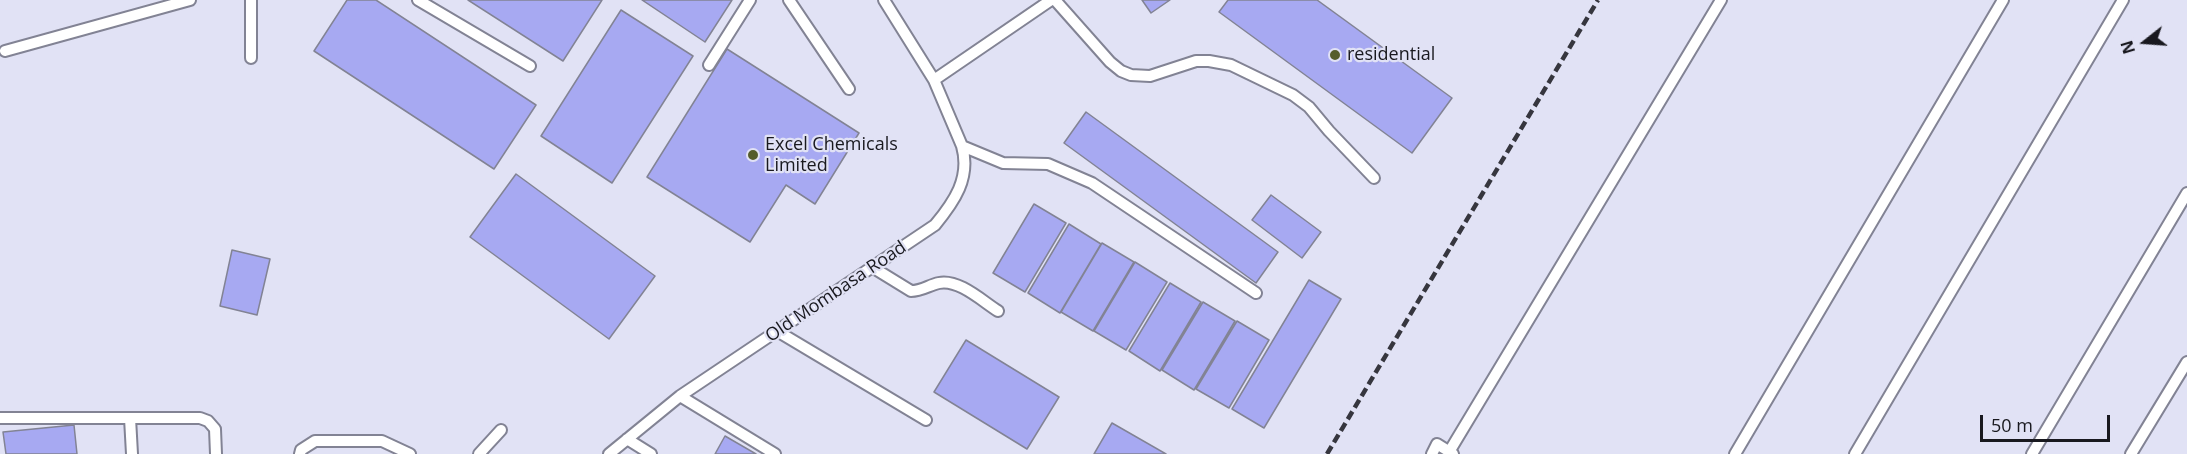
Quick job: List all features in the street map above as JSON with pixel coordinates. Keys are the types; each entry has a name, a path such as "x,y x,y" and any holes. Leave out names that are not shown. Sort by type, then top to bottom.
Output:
{"lane":[{"path":"5,51 190,0"},
{"path":"251,0 251,58"},
{"path":"418,0 530,66"},
{"path":"709,65 750,0"},
{"path":"789,0 849,89"},
{"name":"Old Mombasa Road","path":"609,454 680,396 935,225 954,202 963,178 965,156 962,146 934,80 884,0"},
{"path":"934,80 1053,0 1110,62 1121,71 1131,75 1150,76 1196,61 1209,61 1231,65 1293,95 1309,107 1374,178"},
{"path":"1432,454 1437,444 1451,453 1721,0"},
{"path":"1735,454 2003,0"},
{"path":"1855,454 2123,0"},
{"path":"962,146 1003,163 1048,164 1092,183 1256,293"},
{"path":"2032,454 2187,193"},
{"path":"872,267 911,291 940,283 953,283 998,311"},
{"path":"777,331 926,420"},
{"path":"2131,454 2187,362"},
{"path":"680,396 775,454"},
{"path":"0,418 200,418 208,421 215,429 216,454"},
{"path":"130,418 132,454"},
{"path":"479,454 501,430"},
{"path":"627,439 651,454"},
{"path":"300,454 301,450 315,441 382,441 410,454"}],"building":[{"path":"347,0 376,0 536,105 494,169 314,51"},
{"path":"468,0 602,0 563,61"},
{"path":"642,0 732,0 705,42"},
{"path":"1142,0 1170,0 1151,13"},
{"name":"residential","path":"1228,0 1317,0 1452,98 1412,153 1219,12"},
{"path":"621,10 693,56 612,183 541,136"},
{"name":"Excel Chemicals Limited","path":"727,49 859,133 815,204 786,185 750,242 647,177"},
{"path":"1086,112 1278,252 1256,283 1064,143"},
{"path":"516,174 655,276 609,339 470,237"},
{"path":"1271,195 1321,232 1302,258 1252,220"},
{"path":"1034,204 1066,223 1025,292 993,273"},
{"path":"1069,224 1101,244 1060,313 1028,293"},
{"path":"1102,243 1134,262 1093,331 1061,312"},
{"path":"232,250 270,259 257,315 220,306"},
{"path":"1135,262 1167,282 1126,350 1094,331"},
{"path":"1309,280 1341,299 1264,428 1232,409"},
{"path":"1170,283 1201,302 1160,371 1129,351"},
{"path":"1203,302 1235,321 1194,390 1162,370"},
{"path":"1237,321 1269,340 1229,408 1196,389"},
{"path":"966,340 1059,397 1027,449 934,392"},
{"path":"1112,423 1166,454 1094,454"},
{"path":"74,425 77,454 6,454 3,432"},
{"path":"725,436 756,454 715,454"}],"railway":[{"path":"1327,454 1598,0"}],"place":[{"name":"residential","path":"1335,55"},
{"name":"Excel Chemicals Limited","path":"753,155"}]}
